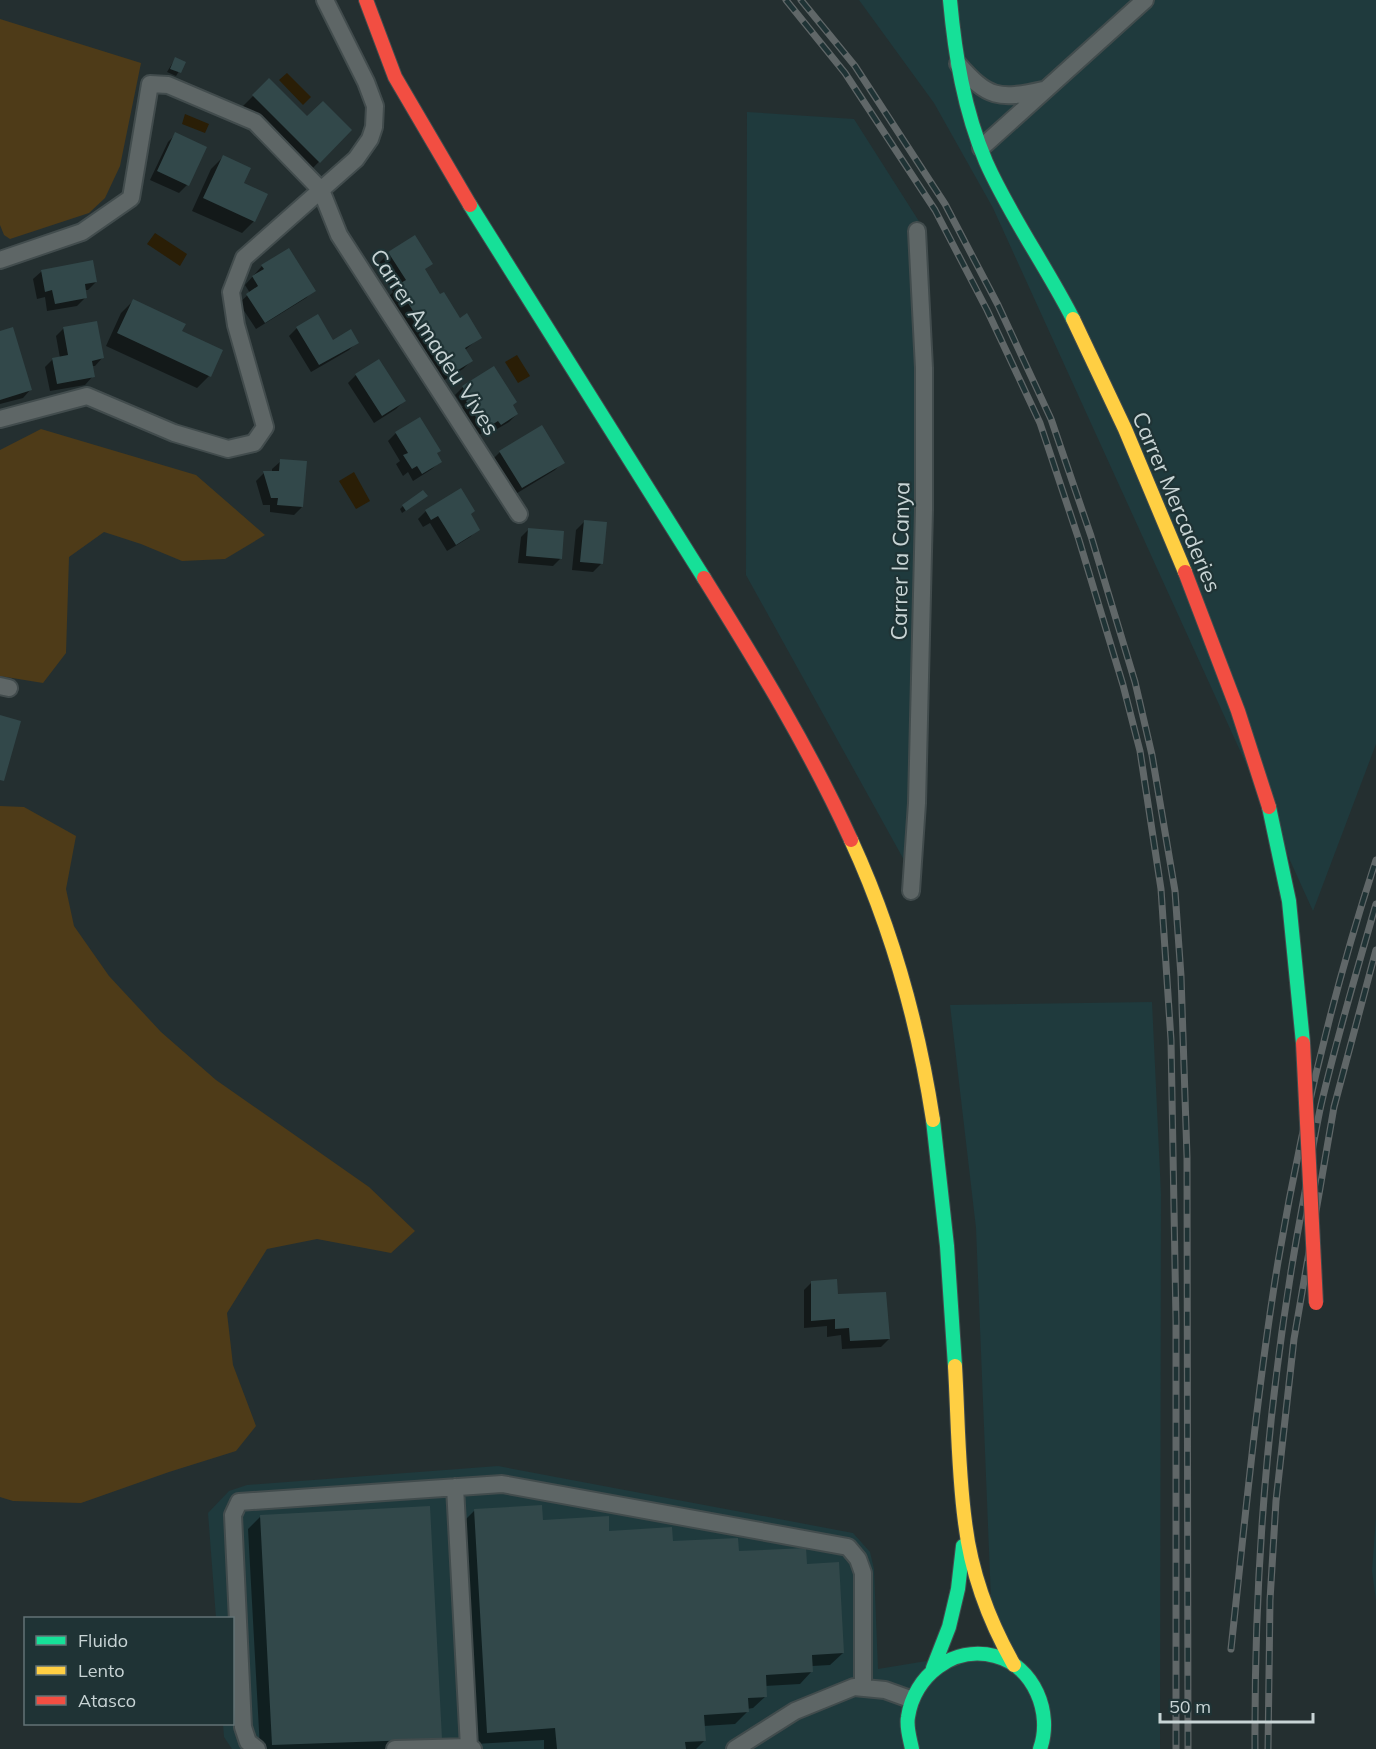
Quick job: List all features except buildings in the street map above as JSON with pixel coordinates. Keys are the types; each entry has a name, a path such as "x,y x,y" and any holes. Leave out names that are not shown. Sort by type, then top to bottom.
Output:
{"main road":[{"path":"366,0 395,77 447,168 775,692 833,800 882,915 908,997 926,1075 944,1199 965,1523 979,1587 996,1633 1014,1665"},
{"name":"Carrer Mercaderies","path":"950,0 957,63 967,108 981,148 995,182 1040,259 1098,370 1185,572 1226,678 1267,799 1281,854 1293,923 1316,1303"},
{"path":"933,1668 949,1627 958,1589 965,1523"},
{"path":"912,1749 906,1728 910,1699 917,1686 933,1668 951,1658 974,1653 1002,1659 1014,1665 1034,1684 1044,1711 1045,1730 1040,1749"}],"street":[{"path":"0,419 87,396 174,433 228,449 254,443 265,427 236,325 231,292 244,258 356,159 370,139 374,127 375,106 366,82 325,0"},
{"path":"981,148 1145,0"},
{"path":"957,63 977,85 990,93 1005,96 1044,90"},
{"path":"0,260 82,232 131,198 150,84 168,85 255,122 321,190"},
{"name":"Carrer Amadeu Vives","path":"321,190 339,236 519,514"},
{"name":"Carrer la Canya","path":"911,891 917,803 924,510 924,368 917,231"},
{"path":"257,1749 248,1742 243,1727 233,1515 239,1502 502,1484 848,1547 858,1559 863,1573 863,1688"},
{"path":"395,1749 471,1748 455,1487"},
{"path":"735,1749 795,1711 854,1687 885,1690 910,1699"},
{"path":"1045,1730 1049,1749"}],"shaded area":[{"path":"859,0 1376,0 1376,744 1313,911 993,208 934,103"},
{"path":"0,19 141,63 120,166 105,198 89,213 10,239 4,235 0,225"},
{"path":"287,73 311,97 303,105 279,80"},
{"path":"747,112 854,119 922,226 909,869 746,575"},
{"path":"185,114 209,124 205,133 182,124"},
{"path":"155,233 187,254 180,266 147,244"},
{"path":"517,355 530,376 518,383 505,362"},
{"path":"41,429 196,475 265,535 225,559 182,561 104,532 69,557 66,653 43,683 0,676 0,450"},
{"path":"354,472 370,501 356,509 339,481"},
{"path":"0,806 24,807 76,836 66,889 74,926 109,976 161,1032 216,1080 369,1187 415,1231 391,1253 317,1239 267,1249 227,1313 233,1365 256,1426 236,1451 81,1503 13,1501 0,1497"},
{"path":"1152,1002 1161,1194 1160,1749 232,1749 224,1737 223,1725 234,1725 234,1617 216,1617 208,1513 229,1491 247,1485 498,1466 853,1533 870,1552 874,1569 878,1669 993,1650 976,1228 950,1005"},
{"path":"1376,1517 1376,1601 1372,1571"}],"railway":[{"path":"786,0 845,73 935,210 987,310 1040,423 1079,540 1123,685 1140,751 1161,889 1171,1040 1176,1321 1176,1749"},
{"path":"801,0 855,66 945,204 998,305 1051,419 1091,536 1135,682 1152,755 1175,891 1181,976 1187,1157 1188,1749"},
{"path":"1231,1649 1264,1358 1287,1211 1332,1009 1376,860"},
{"path":"1255,1749 1255,1680 1261,1543 1281,1339 1321,1105 1376,904"},
{"path":"1268,1749 1270,1600 1276,1501 1294,1339 1334,1107 1376,950"}],"traffic: fast":[{"path":"950,0 962,82 978,142 1006,202 1073,319"},
{"path":"470,205 704,578"},
{"path":"1269,807 1289,901 1303,1043"},
{"path":"933,1120 947,1246 955,1366"},
{"path":"933,1668 949,1627 958,1589 963,1546"},
{"path":"912,1749 908,1721 912,1702 918,1689 938,1667 965,1655 979,1654 1009,1661 1030,1680 1042,1706 1044,1721 1040,1749"}],"traffic: slow":[{"path":"1073,319 1125,429 1185,572"},
{"path":"851,840 879,908 902,977 920,1048 933,1120"},
{"path":"955,1366 961,1483 968,1541 982,1596 1014,1665"}],"traffic: jam":[{"path":"366,0 395,77 470,205"},
{"path":"1185,572 1238,711 1269,807"},
{"path":"704,578 800,739 851,840"},
{"path":"1303,1043 1316,1303"}]}
